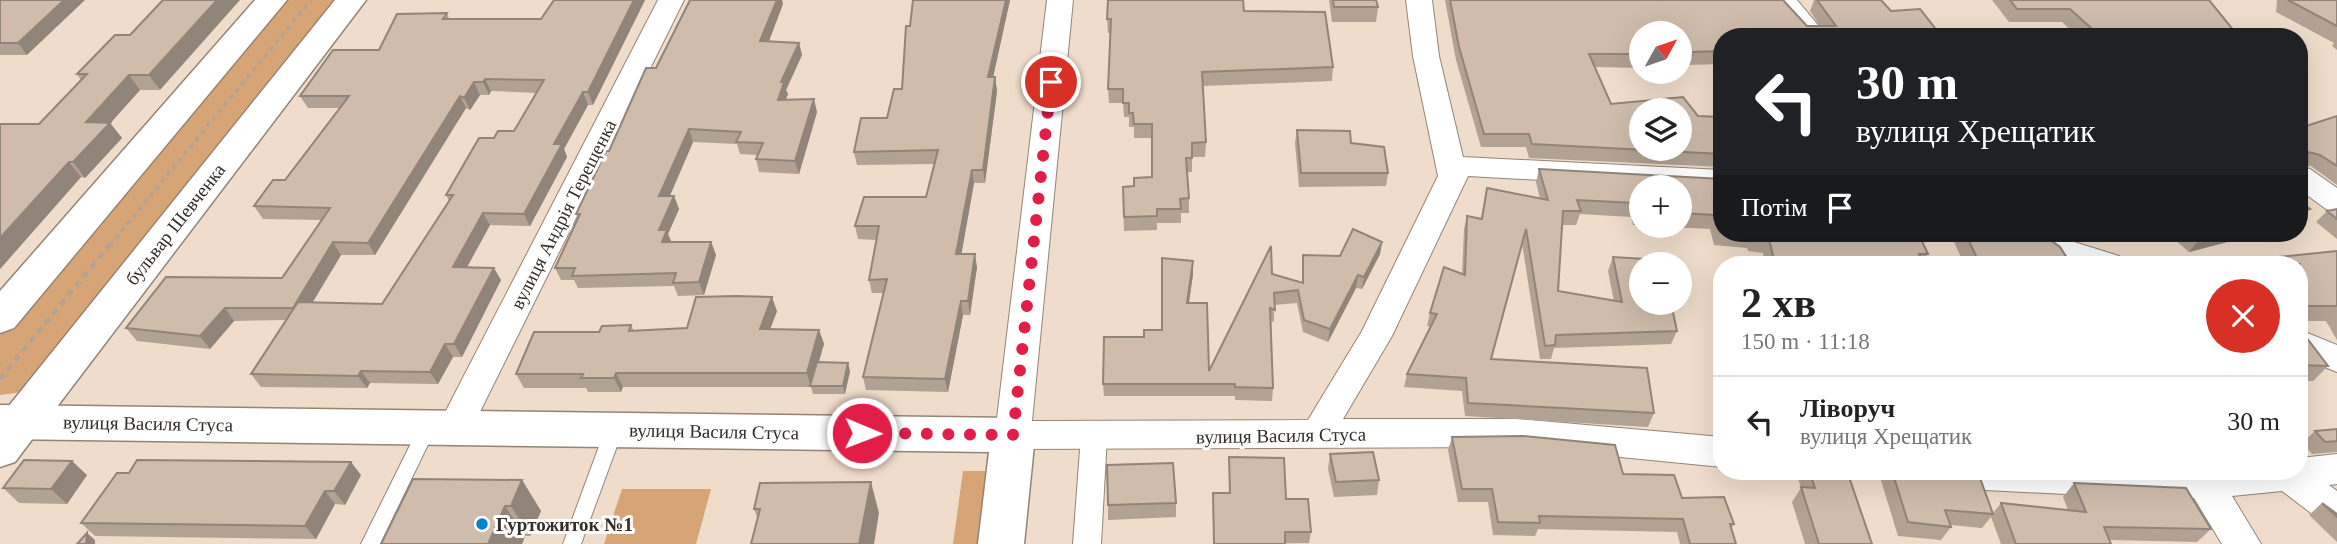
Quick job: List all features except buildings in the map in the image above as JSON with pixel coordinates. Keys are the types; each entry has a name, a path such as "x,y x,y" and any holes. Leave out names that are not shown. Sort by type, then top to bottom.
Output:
{"main road":[{"path":"0,318 272,0"},
{"name":"бульвар Шевченка","path":"7,431 351,0"},
{"name":"вулиця Василя Стуса","path":"7,431 441,428 1013,435"},
{"path":"1000,544 1013,435"}],"street":[{"name":"вулиця Андрія Терещенка","path":"441,428 671,0"},
{"path":"1013,435 1060,0"},
{"path":"1324,436 1326,418 1385,317 1451,184 1453,166 1443,141 1419,0"},
{"path":"1783,0 1807,28"},
{"path":"1453,166 1559,169 1713,179"},
{"path":"2308,182 2337,202"},
{"path":"2046,242 2066,256"},
{"path":"2308,346 2337,359"},
{"name":"вулиця Василя Стуса","path":"1013,435 1324,436 1519,433 1713,451"},
{"path":"1087,544 1094,436"},
{"path":"2308,472 2337,469"},
{"path":"2075,480 2148,480"},
{"path":"2203,480 2242,544"},
{"path":"2295,480 2337,512"}],"lane":[{"path":"370,544 441,428"},
{"path":"572,544 614,430"}],"path":[{"path":"0,379 311,0"}],"shaded area":[{"path":"284,0 338,0 22,392 0,395 0,335"},
{"path":"963,471 988,471 982,544 953,544"},
{"path":"622,489 711,489 696,544 604,544"}],"place":[{"name":"Гуртожиток №1","path":"482,524"}],"route":[{"path":"862,433 1013,435 1051,82"}]}
